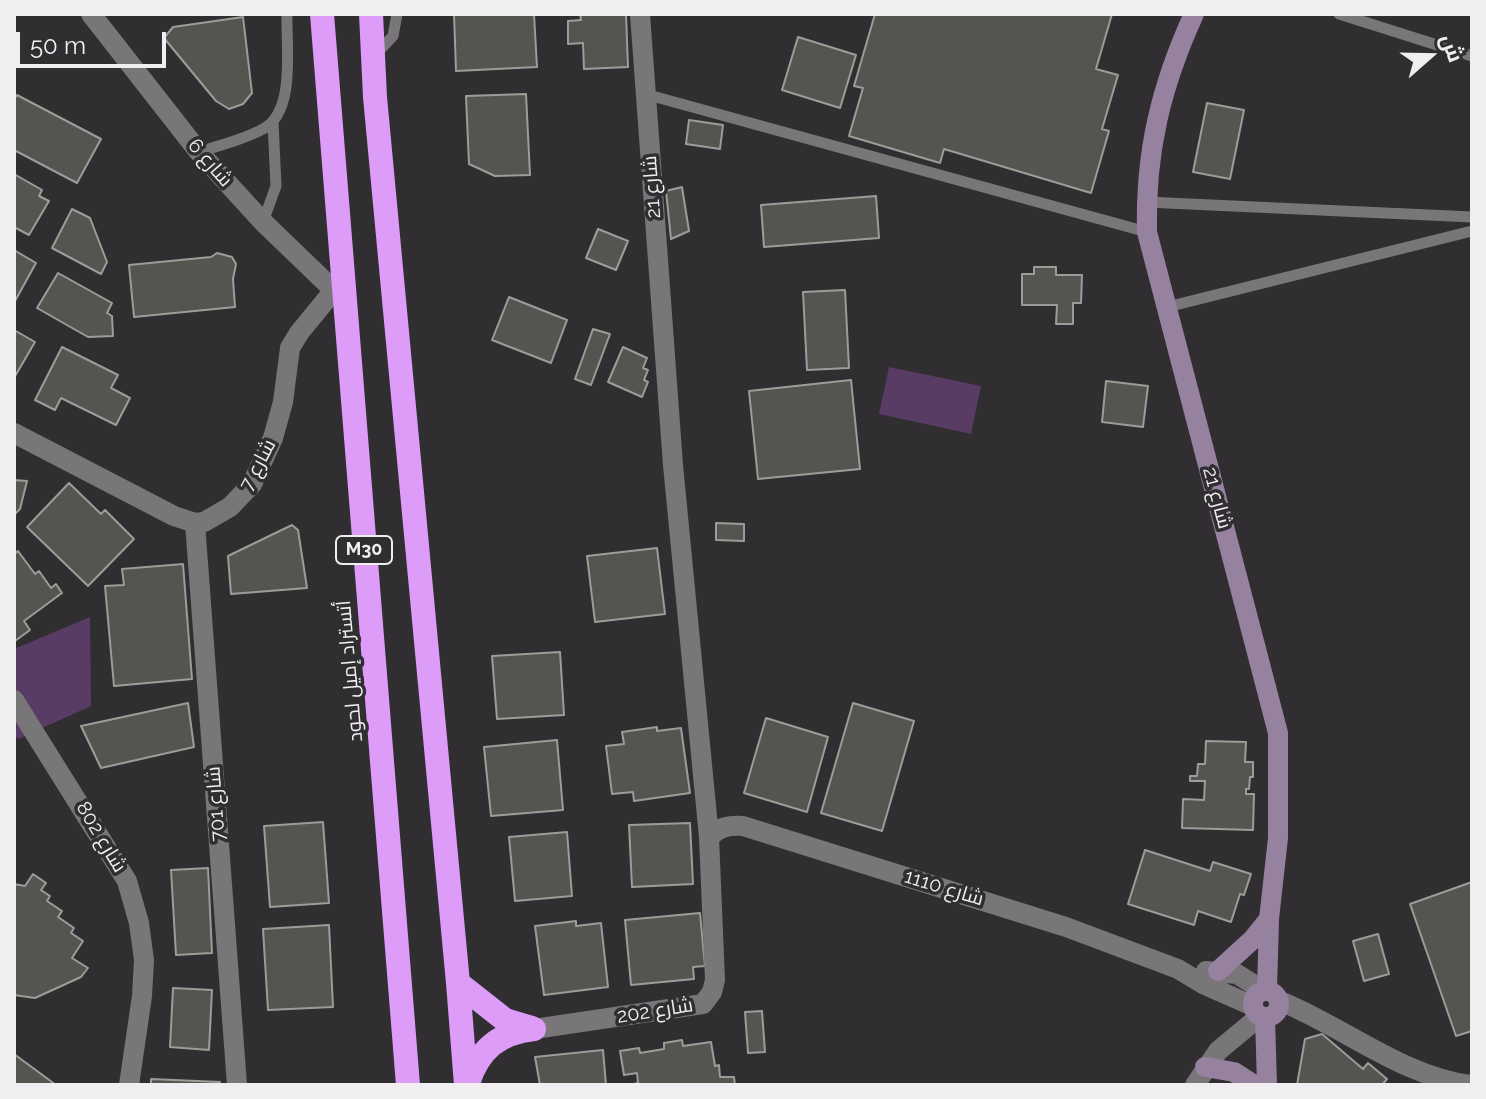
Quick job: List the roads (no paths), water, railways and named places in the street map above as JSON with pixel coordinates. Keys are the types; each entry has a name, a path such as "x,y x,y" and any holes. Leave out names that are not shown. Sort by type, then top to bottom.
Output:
{"highway":[{"name":"أتستراد إميل لحود","path":"322,14 340,294 408,1085"},
{"path":"360,14 375,97"},
{"name":"M30","path":"371,14 375,97 466,1085"},
{"path":"458,983 505,1020 534,1029"},
{"path":"466,1085 473,1066 495,1040 518,1031 534,1029"}],"main road":[{"name":"شارع 21","path":"1194,14 1165,82 1155,122 1146,202 1147,232 1278,733 1278,838 1269,919 1265,1004 1267,1085"},
{"path":"1218,971 1252,940 1269,919"},
{"path":"1200,1076 1234,1072 1254,1085"}],"street":[{"name":"شارع 6","path":"91,14 199,152 263,222 340,294"},
{"name":"شارع 21","path":"640,14 673,465 709,837"},
{"name":"شارع 7","path":"195,523 204,522 230,507 252,484 273,438 283,402 290,348 299,333 340,294"},
{"path":"14,433 174,516 195,523"},
{"name":"شارع 701","path":"195,523 237,1085"},
{"name":"شارع 802","path":"14,700 127,881 139,923 144,960 129,1085"},
{"name":"شارع 1110","path":"709,837 726,826 743,826 1066,927 1178,969"},
{"name":"شارع 202","path":"534,1029 703,1004 712,992 715,980 709,837"},
{"path":"1178,969 1237,974 1265,1004"},
{"path":"1178,969 1203,984 1316,1016 1404,1066 1437,1078 1470,1085"},
{"path":"1200,1076 1265,1004"}],"lane":[{"path":"199,152 252,134 279,116 285,101 287,14"},
{"path":"373,58 393,36 397,14"},
{"path":"1339,14 1472,56"},
{"path":"645,94 1147,232"},
{"path":"263,222 276,186 273,122"},
{"path":"1146,202 1472,217"},
{"path":"1167,307 1472,231"}]}
